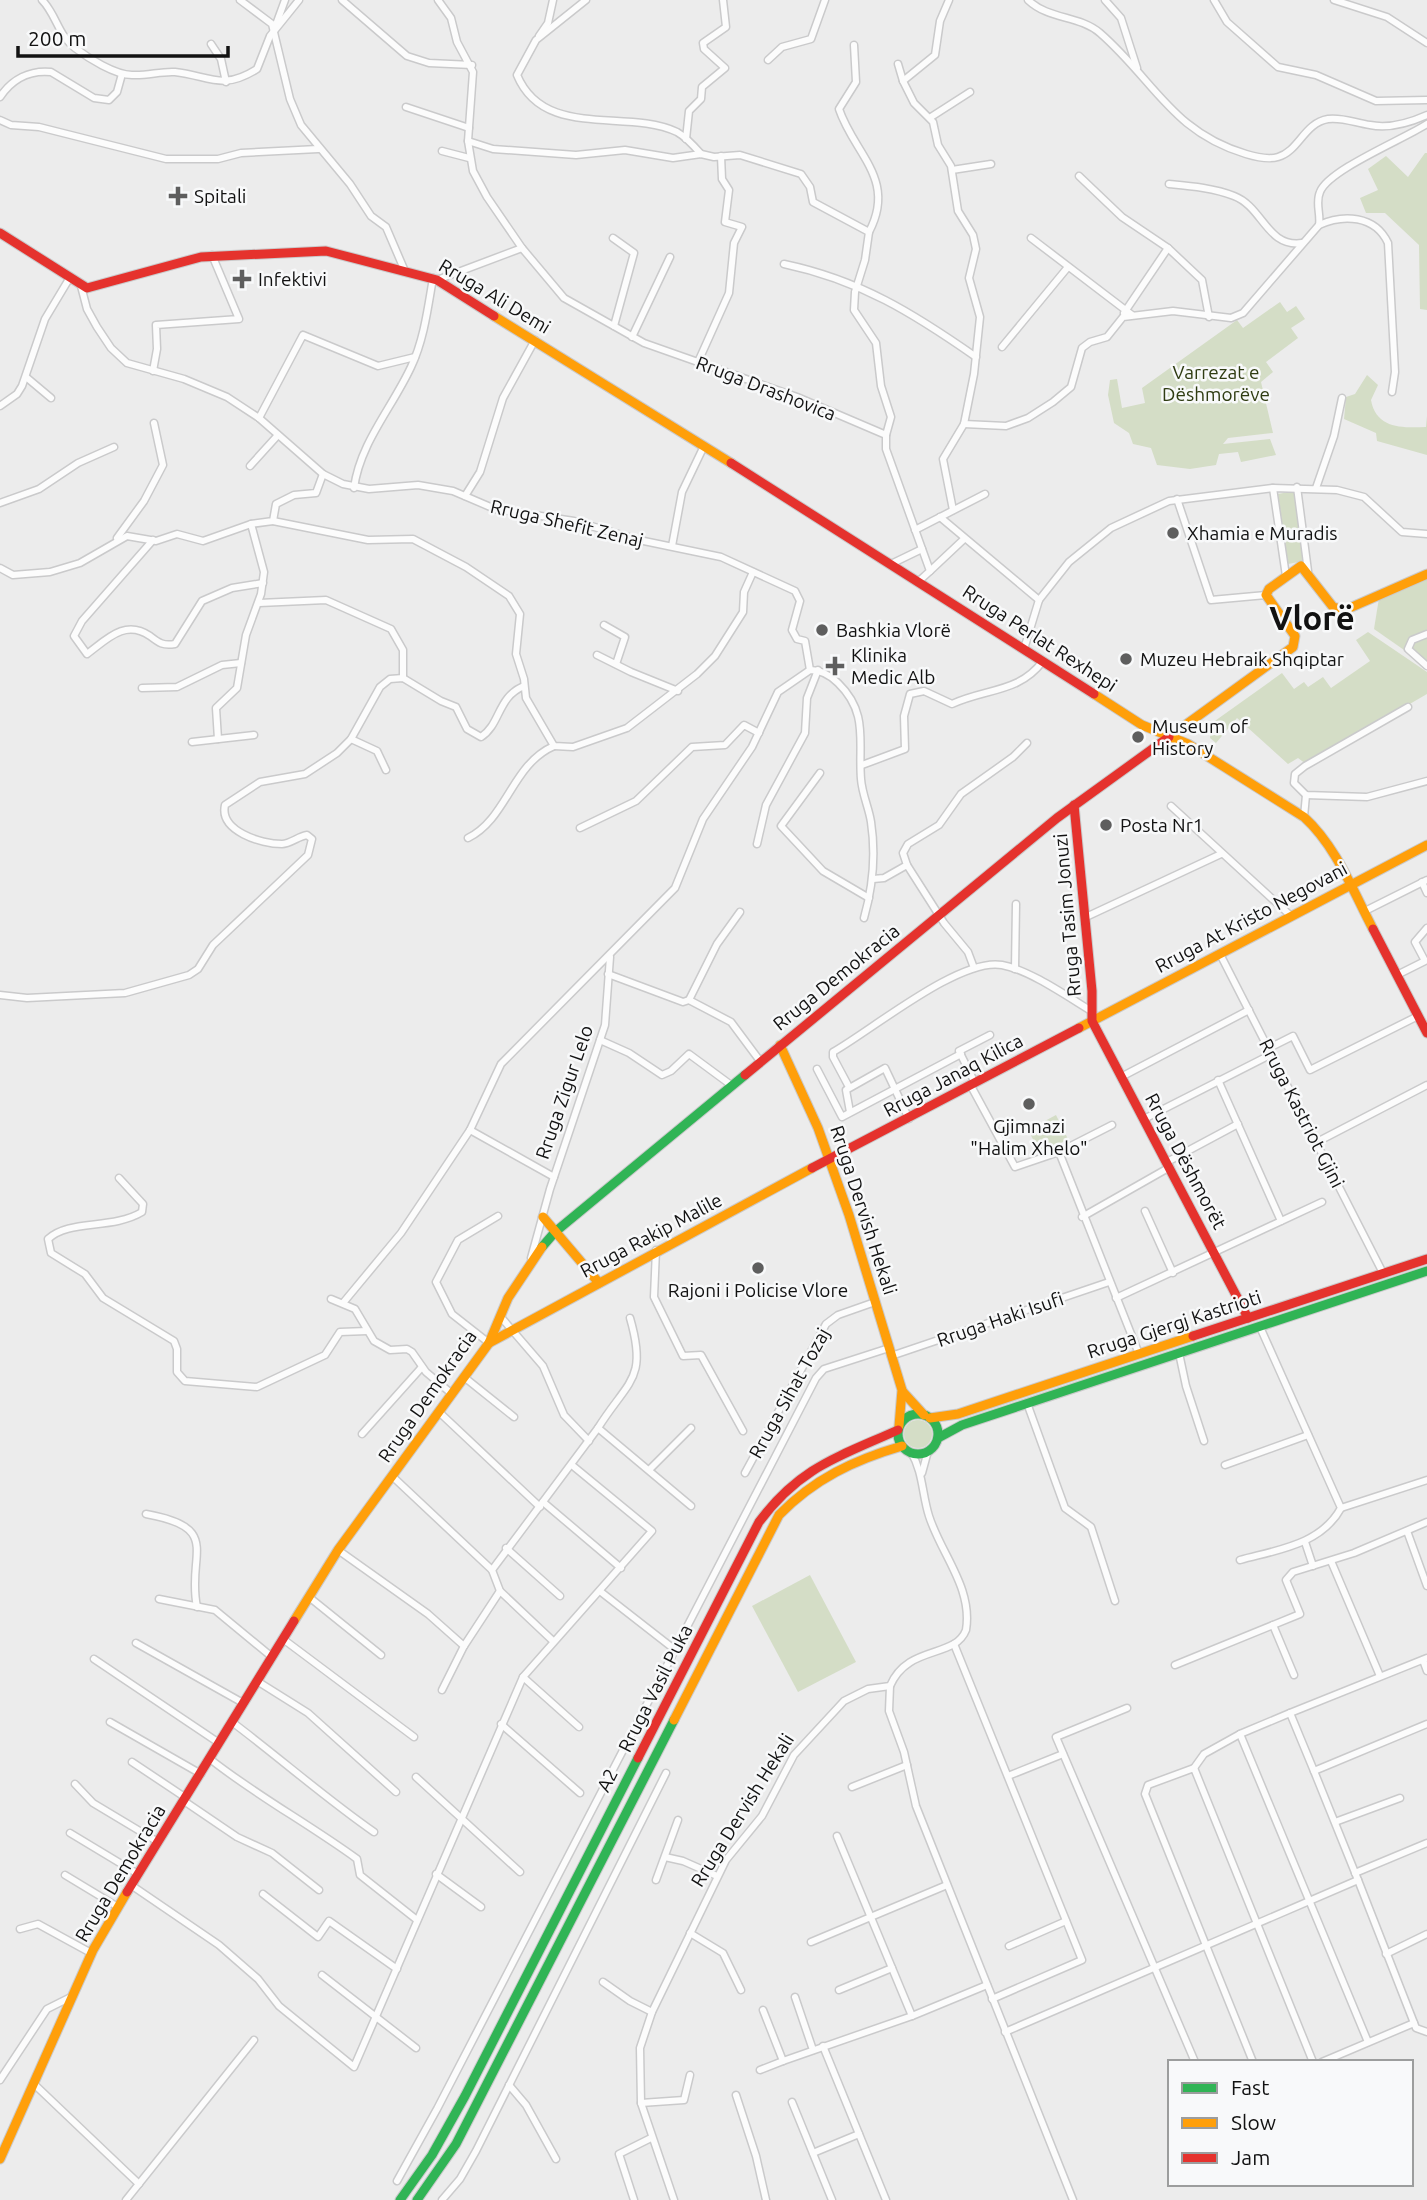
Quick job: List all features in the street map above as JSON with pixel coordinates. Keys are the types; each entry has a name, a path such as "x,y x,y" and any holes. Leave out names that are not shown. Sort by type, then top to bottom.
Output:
{"main road":[{"path":"0,233 81,286"},
{"name":"Rruga Ali Demi","path":"81,286 100,287 212,255 314,250 404,269 435,279 891,564"},
{"name":"Rruga Perlat Rexhepi","path":"891,564 1142,725 1172,736 1304,817 1326,840 1427,1032"},
{"path":"1266,595 1269,589 1301,566 1308,570 1333,607 1345,610 1427,574"},
{"name":"Rruga Demokracia","path":"0,2159 91,1954 131,1885 338,1550 489,1343 500,1316 529,1265 555,1231 1074,805 1293,647 1295,636 1266,595"},
{"name":"Rruga Tasim Jonuzi","path":"1074,805 1095,1016"},
{"name":"Rruga At Kristo Negovani","path":"1095,1016 1220,954 1427,845"},
{"name":"Rruga Dëshmorët","path":"1095,1016 1121,1077 1248,1318"},
{"name":"Rruga Janaq Kilica","path":"831,1160 1095,1016"},
{"name":"Rruga Dervish Hekali","path":"780,1045 814,1114 831,1160 902,1390 899,1428"},
{"name":"Rruga Rakip Malile","path":"489,1343 656,1251 831,1160"},
{"path":"543,1217 599,1283"},
{"name":"Rruga Gjergj Kastrioti","path":"927,1416 958,1414 1427,1259"},
{"name":"Rruga Gjergj Kastrioti","path":"937,1438 962,1425 1427,1271"},
{"name":"Rruga Dervish Hekali","path":"902,1390 927,1416"},
{"path":"910,1415 927,1416 937,1427 937,1438 928,1451 907,1449 899,1428 910,1415"},
{"name":"A2","path":"400,2200 432,2155 460,2105 759,1522 782,1492 809,1469 899,1428"},
{"name":"A2","path":"417,2200 456,2144 779,1515 803,1490 827,1474 907,1449"}],"street":[{"path":"42,0 50,7 63,37 76,48 122,74 167,72 206,81 226,82 257,69 285,0"},
{"path":"240,0 272,24 290,99 301,125 318,149 350,184 372,216 386,227 404,269"},
{"path":"274,32 299,0"},
{"path":"342,0 407,56 429,63 472,65"},
{"path":"438,0 452,18 457,41 472,65 469,158 442,151"},
{"path":"553,0 548,23 517,75 531,99 578,120 638,122 663,127 686,139 701,154"},
{"path":"536,40 586,0"},
{"path":"686,139 689,111 701,99 703,85 725,68 704,49 703,43 726,27 723,0"},
{"path":"768,60 782,47 811,39 825,0"},
{"path":"903,81 935,55 940,20 949,0"},
{"path":"1028,0 1040,10 1089,25 1137,68 1185,124 1231,149 1267,158 1284,154 1305,131 1319,121 1334,118 1393,126 1427,115"},
{"path":"1105,0 1121,18 1137,68"},
{"path":"1214,0 1227,22 1278,66 1316,75 1376,101 1427,100"},
{"path":"1334,0 1387,17 1427,43"},
{"path":"211,44 221,59 226,82"},
{"path":"854,45 856,82 839,104 849,133 866,155 876,181 877,210 857,285 855,310 873,334 880,386 890,411 886,449 930,571"},
{"path":"898,64 914,103 931,117 938,145 952,170 958,211 975,241 969,278 979,317 976,357 964,424 943,458 953,510"},
{"path":"0,97 15,80 44,71 51,72 94,99 109,100 117,92 122,74"},
{"path":"931,117 970,92"},
{"path":"406,107 469,128"},
{"path":"0,120 10,125 39,127 174,159 318,149"},
{"path":"1319,225 1319,194 1328,181 1353,164 1427,124"},
{"path":"468,141 493,149 576,155 625,150 673,158 701,154 740,155 792,169 807,180 813,202 869,232"},
{"path":"698,362 729,293 734,243 742,227 725,222 729,190 722,179 721,156"},
{"name":"Rruga Drashovica","path":"469,158 486,197 522,248 564,298 632,337 797,397 886,435"},
{"path":"952,170 991,164"},
{"path":"1079,176 1122,217 1168,248 1202,279 1209,317"},
{"path":"1169,184 1236,196 1258,215 1276,239 1287,244 1302,243"},
{"path":"1120,318 1173,311 1231,318 1248,309 1319,225 1340,217 1360,219 1384,234 1388,243 1395,372 1392,391"},
{"path":"613,237 634,253 614,326"},
{"path":"1031,237 1132,316"},
{"path":"354,488 364,450 416,357 435,279 522,248"},
{"path":"964,424 1006,426 1028,418 1071,387 1082,348 1090,342 1107,337 1168,248"},
{"path":"153,371 157,349 156,326 239,319 212,255"},
{"path":"632,337 670,257"},
{"path":"784,264 857,285 904,309 976,357"},
{"path":"1002,347 1068,267"},
{"path":"0,406 16,394 26,377 45,319 69,279"},
{"name":"Rruga Shefit Zenaj","path":"81,286 87,309 111,348 127,363 206,388 259,418 323,474 354,488 418,485 465,496 495,509 574,521 639,540 721,557 795,591 800,601 792,630 797,639 805,642 814,670"},
{"path":"259,418 303,335 378,366 416,357"},
{"path":"465,496 480,472 503,398 535,341"},
{"path":"26,377 51,398"},
{"path":"1316,488 1335,436 1342,398"},
{"path":"0,568 13,575 50,572 92,558 116,540 144,501 163,465 154,422"},
{"path":"250,466 278,435"},
{"path":"672,546 682,492 704,446"},
{"path":"0,503 39,489 78,463 114,447"},
{"path":"273,521 276,504 294,495 316,494 323,474"},
{"path":"1297,487 1308,570"},
{"path":"1024,649 1039,600 1058,573 1099,536 1138,514 1177,499 1297,487 1356,493 1402,533 1427,534"},
{"path":"1273,488 1286,576"},
{"path":"915,530 985,494"},
{"path":"1177,499 1212,600 1266,595"},
{"path":"940,517 963,540 1039,600"},
{"path":"116,540 133,535 153,540 177,534 203,541 251,524 273,521 368,540 413,539 474,572 509,596 518,608 521,621 516,654 528,704 554,746"},
{"path":"218,739 216,708 237,688 246,635 259,603 263,583 264,572 251,524"},
{"path":"153,540 82,621 74,636 87,654 115,633 128,628 142,631 162,645 175,644 202,601 232,588 263,583"},
{"path":"919,581 963,540"},
{"path":"891,564 922,549"},
{"path":"468,838 490,824 528,765 554,746 565,748 592,742 637,723 678,691 715,656 739,619 745,605 744,592 753,572"},
{"path":"259,603 326,600 391,629 403,650 403,678"},
{"path":"604,625 625,637 616,664"},
{"path":"1427,634 1412,640 1408,649 1427,666"},
{"path":"597,655 678,691"},
{"path":"862,765 905,749 904,716 910,694 924,691 952,704 980,692 1015,686 1033,674 1043,662"},
{"path":"142,688 177,687 222,665 241,663"},
{"path":"343,1303 401,1233 470,1130 501,1064 596,967 610,957 675,888 703,819 759,733 778,692 814,670"},
{"path":"814,670 835,681 855,704 862,723 862,787 874,845 873,879 864,918"},
{"path":"757,844 766,805 805,733 807,698 814,670"},
{"path":"0,995 27,998 125,993 194,973 210,949 308,855 312,846 307,835 283,844 240,833 230,825 224,811 225,804 267,779 295,777 310,771 351,739 380,687 390,679 403,678 458,709 467,729 481,737 489,729 504,701 524,686"},
{"path":"1408,707 1299,770 1293,778 1294,783 1306,795 1367,797 1427,781"},
{"path":"580,828 628,806 692,747 725,745 744,725 759,733"},
{"path":"192,743 254,735"},
{"path":"351,739 377,751 386,770"},
{"path":"974,968 968,952 940,915 907,864 903,853 908,844 939,825 961,793 1013,757 1027,743"},
{"path":"820,773 781,826 823,871 869,898"},
{"path":"1304,817 1306,795"},
{"path":"1171,806 1291,916"},
{"path":"1086,917 1221,854"},
{"path":"873,879 892,875 907,864"},
{"path":"1365,911 1424,881 1427,892"},
{"path":"1015,969 1016,904"},
{"path":"689,1000 717,944 740,912"},
{"path":"1397,975 1425,961 1415,942 1427,928"},
{"name":"Rruga Kastriot Gjini","path":"1220,954 1383,1273"},
{"name":"Rruga Zigur Lelo","path":"529,1265 554,1177 608,1013 607,974 610,957"},
{"path":"849,1087 832,1057 833,1052 867,1033 915,997 974,968 996,964 1015,969 1095,1016"},
{"path":"607,974 682,1002 689,1000 731,1023 760,1061"},
{"path":"1121,1077 1249,1010"},
{"path":"1144,1119 1219,1080 1293,1036 1310,1070 1418,1016"},
{"path":"990,1035 959,1051 1015,1167 1059,1152 1112,1125"},
{"path":"600,1041 629,1053 662,1075 671,1071 688,1054 731,1085"},
{"path":"817,1069 842,1117 961,1054"},
{"path":"850,1112 845,1094 849,1087 885,1068 909,1119"},
{"path":"1219,1080 1281,1221"},
{"path":"1317,1142 1427,1085"},
{"path":"1082,1217 1238,1124"},
{"path":"470,1130 554,1177"},
{"path":"1059,1152 1082,1217 1139,1354"},
{"path":"119,1178 143,1204 142,1212 114,1224 63,1230 48,1239 49,1247 56,1258 85,1274 103,1298 174,1341 177,1349 177,1372 186,1381 257,1387 325,1355 340,1332 367,1331"},
{"path":"1116,1298 1322,1202"},
{"path":"1145,1211 1173,1273"},
{"path":"489,1343 452,1314 436,1282 458,1240 498,1216"},
{"path":"656,1251 654,1297 683,1356 701,1356 743,1431"},
{"name":"Rruga Haki Isufi","path":"890,1352 1109,1282"},
{"path":"331,1299 360,1313 367,1331 382,1347 412,1352 422,1367 452,1394"},
{"name":"Rruga Sihat Tozaj","path":"745,1473 826,1324 838,1315 875,1302"},
{"path":"500,1316 514,1329 543,1366 564,1415 589,1441"},
{"path":"492,1570 506,1548 573,1466 636,1373 636,1345 630,1318"},
{"path":"1260,1327 1341,1508"},
{"name":"Rruga Vasil Puka","path":"397,2181 438,2109 671,1647 819,1373 890,1352"},
{"path":"1179,1353 1189,1397 1204,1441"},
{"path":"362,1434 422,1367"},
{"path":"464,1377 514,1417"},
{"path":"1027,1403 1065,1508 1091,1527 1115,1601"},
{"path":"439,1412 542,1504 621,1568"},
{"path":"598,1428 691,1506"},
{"path":"650,1469 691,1428"},
{"path":"1225,1465 1308,1435"},
{"path":"907,1449 921,1478 929,1516 955,1572 965,1603 966,1630 954,1644 903,1664 890,1686 889,1711 907,1765 916,1806 1073,2200"},
{"path":"921,1478 928,1451"},
{"path":"131,1885 219,1945 258,1979 279,2006 354,2067 523,1677 601,1592 652,1531 573,1466"},
{"path":"392,1476 492,1570 500,1591 553,1642"},
{"path":"1240,1560 1305,1542 1321,1531 1341,1508 1427,1480"},
{"path":"146,1514 179,1522 194,1535 199,1556 194,1583 197,1607"},
{"path":"1175,1665 1300,1614 1287,1577 1331,1562 1427,1522"},
{"path":"1407,1531 1427,1586"},
{"path":"1305,1542 1313,1566"},
{"path":"506,1548 560,1596"},
{"path":"338,1550 428,1614 464,1646"},
{"path":"1331,1562 1380,1676"},
{"path":"442,1690 464,1646 500,1591"},
{"path":"601,1592 671,1647"},
{"path":"309,1597 381,1655"},
{"path":"159,1599 215,1610 272,1657"},
{"path":"1273,1625 1294,1675"},
{"path":"283,1639 414,1737"},
{"path":"136,1643 243,1703"},
{"path":"954,1644 1082,1960 992,1999"},
{"path":"94,1659 219,1743"},
{"path":"1252,2060 1145,1794 1148,1786 1194,1768 1204,1754 1241,1734 1290,1713 1425,1659 1427,1671"},
{"path":"523,1677 579,1727"},
{"path":"257,1681 308,1713 396,1792"},
{"name":"Rruga Dervish Hekali","path":"674,2200 641,2103 640,2048 652,2011 717,1876 734,1847 762,1816 785,1768 805,1740 844,1701 868,1689 890,1686"},
{"path":"1127,1708 1056,1737 1194,2060"},
{"path":"1290,1713 1414,2023 1420,2031 1427,2032"},
{"path":"110,1722 201,1774"},
{"path":"232,1723 298,1772 331,1802 374,1832"},
{"path":"501,1724 580,1793"},
{"path":"1314,1771 1427,1724"},
{"path":"1241,1734 1368,2042"},
{"path":"1008,1776 1063,1754"},
{"path":"210,1759 242,1784 298,1817 356,1859 360,1875 417,1920"},
{"path":"132,1762 237,1838 272,1853 319,1890"},
{"path":"852,1787 907,1765"},
{"path":"1194,1768 1312,2060"},
{"path":"442,2200 460,2179 666,1773"},
{"path":"416,1777 520,1872"},
{"path":"75,1784 93,1803 158,1842"},
{"path":"1335,1822 1400,1798"},
{"path":"656,1880 678,1820"},
{"path":"70,1833 138,1874"},
{"path":"837,1836 912,2016"},
{"path":"1005,2032 1310,1901 1427,1843"},
{"path":"665,1857 683,1861 717,1876"},
{"path":"436,1874 481,1907"},
{"path":"65,1875 118,1907"},
{"path":"811,1942 947,1885"},
{"path":"263,1894 318,1937 329,1921 397,1969"},
{"path":"1009,1946 1066,1921"},
{"path":"20,1928 37,1924 91,1954"},
{"path":"690,1933 723,1953 741,1990"},
{"path":"1386,1954 1427,1934"},
{"path":"839,1990 892,1968"},
{"path":"322,1975 416,2048"},
{"path":"603,1982 630,2001 652,2011"},
{"path":"760,2070 912,2016 987,1985"},
{"path":"0,2080 47,2009 71,1997"},
{"path":"795,1997 813,2050"},
{"path":"763,2010 783,2061"},
{"path":"1327,2060 1414,2023"},
{"path":"126,2200 254,2040"},
{"path":"823,2046 886,2200"},
{"path":"641,2103 684,2100 691,2075"},
{"path":"34,2084 139,2184"},
{"path":"509,2085 526,2105 556,2159"},
{"path":"736,2095 756,2157 766,2200"},
{"path":"792,2102 832,2200"},
{"path":"813,2153 859,2134"},
{"path":"634,2200 619,2154 651,2138"}],"green space":[{"path":"1425,153 1427,310 1420,309 1419,245 1385,213 1366,213 1360,198 1378,190 1368,169 1386,156 1408,177"},
{"name":"Varrezat e Dëshmorëve","path":"1280,302 1287,312 1296,306 1305,319 1291,328 1298,338 1266,362 1273,372 1261,382 1273,433 1228,438 1223,444 1270,439 1276,455 1241,462 1238,452 1219,454 1216,465 1190,469 1157,465 1151,448 1133,444 1129,433 1114,423 1108,395 1110,380 1117,379 1122,408 1145,403 1142,388 1237,320 1243,328"},
{"path":"1367,375 1378,385 1371,400 1378,417 1385,422 1400,427 1426,427 1427,416 1427,455 1377,441 1376,433 1344,419 1346,397 1355,394"},
{"path":"1294,491 1304,561 1288,564 1278,494"},
{"path":"1427,578 1427,666 1374,629 1379,598"},
{"path":"1368,632 1427,672 1427,694 1306,764 1298,758 1288,764 1237,718 1216,743 1210,738 1212,723 1282,673 1294,689 1304,682 1308,687 1323,677 1331,688 1370,661 1356,640"},
{"path":"1056,1115 1068,1139 1041,1154 1028,1130"},
{"path":"918,1420 928,1424 932,1434 928,1444 918,1448 908,1444 904,1434 908,1424"},
{"path":"810,1575 856,1662 798,1692 752,1606"}],"traffic: fast":[{"path":"542,1247 555,1232 745,1075"},
{"path":"938,1438 962,1425 1427,1271"},
{"path":"918,1414 932,1420 938,1434 932,1448 918,1454 904,1448 898,1434 904,1420 918,1414"},
{"path":"417,2200 456,2144 674,1720"},
{"path":"400,2200 432,2155 465,2096 638,1758"}],"traffic: slow":[{"path":"494,316 731,463"},
{"path":"1169,737 1293,647 1295,636 1266,595 1269,589 1301,566 1333,607 1345,610 1427,574"},
{"path":"1094,694 1142,725 1188,744 1304,817 1335,855 1373,929"},
{"path":"1079,1028 1427,845"},
{"path":"780,1045 818,1128 849,1215 902,1390 899,1426"},
{"path":"489,1343 812,1168"},
{"path":"543,1217 599,1283"},
{"path":"294,1621 338,1550 489,1343 508,1298 542,1247"},
{"path":"930,1418 958,1414 1193,1336"},
{"path":"903,1392 924,1415"},
{"path":"674,1720 779,1515 806,1491 836,1472 902,1446"},
{"path":"0,2159 93,1950 127,1892"}],"traffic: jam":[{"path":"0,233 87,288 201,257 326,251 437,280 494,316"},
{"path":"731,463 1094,694"},
{"path":"745,1075 1057,818 1169,737"},
{"path":"1074,805 1092,991 1092,1021 1248,1318"},
{"path":"1373,929 1427,1033"},
{"path":"812,1168 1079,1028"},
{"path":"1193,1336 1427,1259"},
{"path":"638,1758 759,1522 774,1503 821,1466 898,1430"},
{"path":"127,1892 294,1621"}],"place":[{"name":"Spitali","path":"178,196"},
{"name":"Infektivi","path":"242,279"},
{"name":"Xhamia e Muradis","path":"1173,533"},
{"name":"Bashkia Vlorë","path":"822,630"},
{"name":"Muzeu Hebraik Shqiptar","path":"1126,659"},
{"name":"Klinika Medic Alb","path":"835,666"},
{"name":"Museum of History","path":"1138,737"},
{"name":"Posta Nr1","path":"1106,825"},
{"name":"Gjimnazi \"Halim Xhelo\"","path":"1029,1104"},
{"name":"Rajoni i Policise Vlore","path":"758,1268"}],"district":[{"name":"Vlorë","path":"1312,618"}]}
